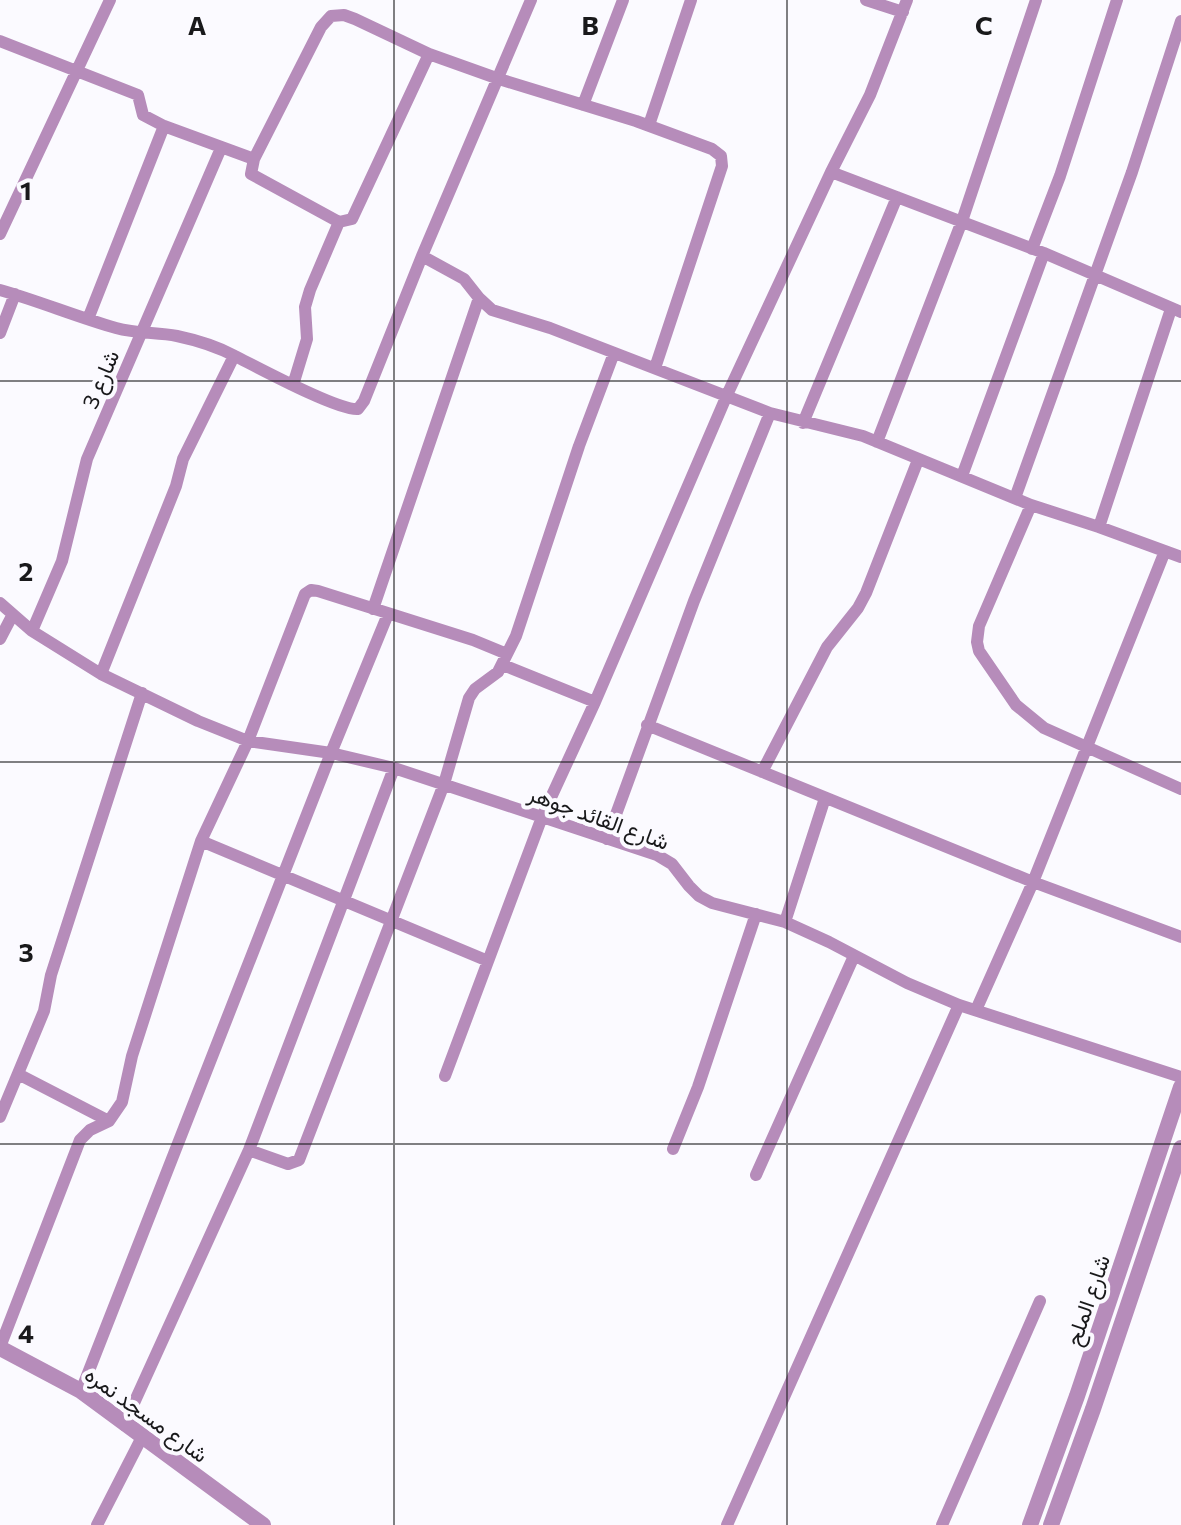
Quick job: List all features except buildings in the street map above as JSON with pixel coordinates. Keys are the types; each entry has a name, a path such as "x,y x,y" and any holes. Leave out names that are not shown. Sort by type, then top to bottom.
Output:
{"street":[{"path":"0,234 110,0"},
{"path":"0,290 141,334 175,336 234,356 349,409 361,407 531,0"},
{"path":"583,105 623,0"},
{"path":"649,125 691,0"},
{"path":"445,1076 542,817 727,395 870,95 905,6 866,0"},
{"path":"877,442 962,221 1036,0"},
{"path":"962,476 1038,251 1117,0"},
{"path":"429,54 352,219 339,222 254,177 250,169 254,159 321,27 331,16 344,15 429,54 649,125 712,149 722,160 655,368"},
{"path":"1015,498 1096,275 1181,21"},
{"path":"0,41 138,95 143,115 164,126 254,159"},
{"path":"88,319 164,126"},
{"name":"شارع 3","path":"32,631 62,561 87,459 221,148"},
{"path":"831,172 1038,251 1176,311 1099,527"},
{"path":"803,423 897,197"},
{"path":"293,385 307,339 305,307 339,222"},
{"path":"422,256 464,279 492,310 550,328 770,413 835,428 877,442 1031,505 1181,557"},
{"path":"0,333 15,294"},
{"path":"373,609 479,298"},
{"path":"249,1150 288,1164 299,1160 444,784 469,698 505,660 516,636 569,474 614,353"},
{"path":"101,674 176,486 183,459 234,356"},
{"path":"607,839 647,725 770,413"},
{"path":"762,772 821,657 866,593 918,460"},
{"path":"1031,505 979,626 979,651 1016,705 1044,728 1181,789"},
{"path":"976,1010 1033,882 1165,551"},
{"path":"0,1348 80,1140 90,1130 109,1121 122,1102 132,1056 201,841 248,741 307,591 318,591 473,640 505,660 595,702"},
{"name":"شارع القائد جوهر","path":"0,603 32,631 101,674 198,721 248,741 331,753 394,768 666,859 699,896 712,903 785,922 907,983 959,1005 1181,1077"},
{"path":"81,1391 388,614"},
{"path":"0,639 12,616"},
{"path":"0,1117 44,1011 51,975 142,693"},
{"path":"647,725 1033,882 1181,937"},
{"path":"124,1425 249,1150 394,768"},
{"path":"785,922 825,798"},
{"path":"201,841 488,961"},
{"path":"673,1149 698,1087 756,914"},
{"path":"756,1175 854,956"},
{"path":"727,1525 959,1005"},
{"path":"18,1074 109,1121"},
{"name":"شارع الملح","path":"1030,1525 1181,1087"},
{"name":"شارع الملح","path":"1051,1525 1181,1148"},
{"path":"942,1525 1040,1301"},
{"name":"شارع مسجد نمره","path":"0,1348 81,1391 263,1525"},
{"path":"97,1525 142,1437"}]}
